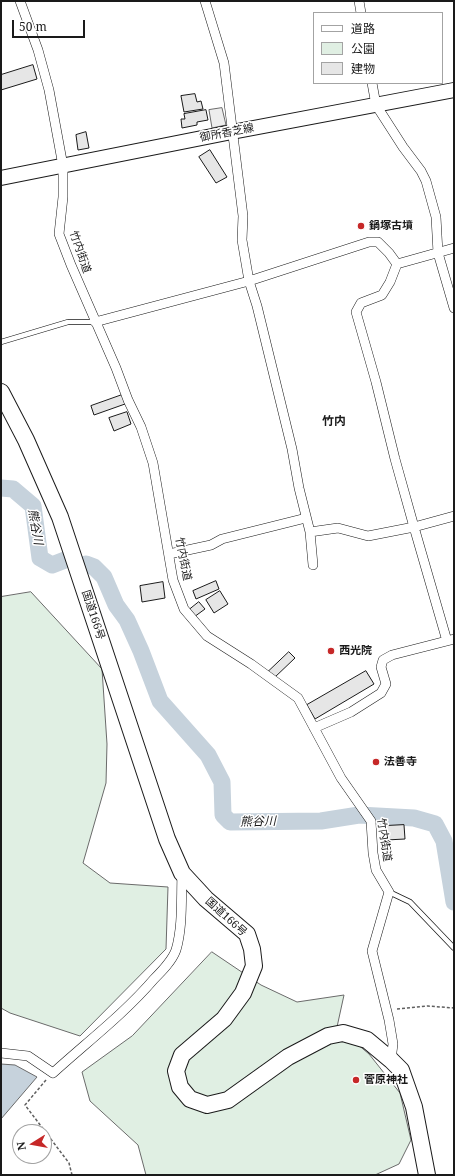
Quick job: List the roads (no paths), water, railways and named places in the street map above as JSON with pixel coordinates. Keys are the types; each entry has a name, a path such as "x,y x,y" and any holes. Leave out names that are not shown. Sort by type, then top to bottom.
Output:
{"highway":[{"name":"国道166号","path":"1,392 26,440 60,517 167,839 182,873 206,899 247,934 252,949 254,966 243,994 224,1019 182,1055 176,1071 180,1087 190,1099 207,1105 228,1100 288,1057 328,1036 344,1033 367,1040 401,1070 414,1107 427,1175"}],"main road":[{"name":"御所香芝線","path":"1,178 454,90"}],"street":[{"name":"竹内街道","path":"20,1 38,50 63,166 63,197 59,234 141,428 154,463 173,580 184,609 207,636 298,698 341,778 369,818 376,870 389,892"},
{"path":"205,1 224,63 243,216 242,240 249,281 280,399 310,532 313,565"},
{"path":"359,1 361,12"},
{"path":"372,84 376,105 426,180 436,217 438,253 454,308"},
{"path":"95,322 249,281 369,242 378,242 397,264"},
{"path":"397,264 454,248"},
{"path":"314,728 351,712 380,693 386,684 380,667 383,660 392,655 451,640 414,527 356,312 361,303 382,295 390,282 397,264"},
{"path":"310,532 338,528 368,536 414,527 454,516"},
{"path":"169,554 210,546 222,539 306,518"},
{"path":"1,1052 28,1056 53,1073 143,992 165,967 175,951 180,932 182,873"},
{"path":"389,892 372,951 387,1010 393,1044 391,1060"}],"lane":[{"path":"1,342 68,322 95,322"},
{"path":"389,892 410,902 454,948"}],"waterway":[{"name":"熊谷川","path":"1,488 13,489 33,506 40,558 52,565 65,560"},
{"name":"熊谷川","path":"86,564 94,567 104,577 116,605 127,620 141,651 160,701 208,755 222,782 223,815 230,822 321,821 359,815 414,818 435,824 444,841 454,902"}],"place":[{"name":"鍋塚古墳","path":"361,226"},
{"name":"西光院","path":"331,651"},
{"name":"法善寺","path":"376,762"},
{"name":"菅原神社","path":"356,1080"}],"district":[{"name":"竹内","path":"334,422"}]}
